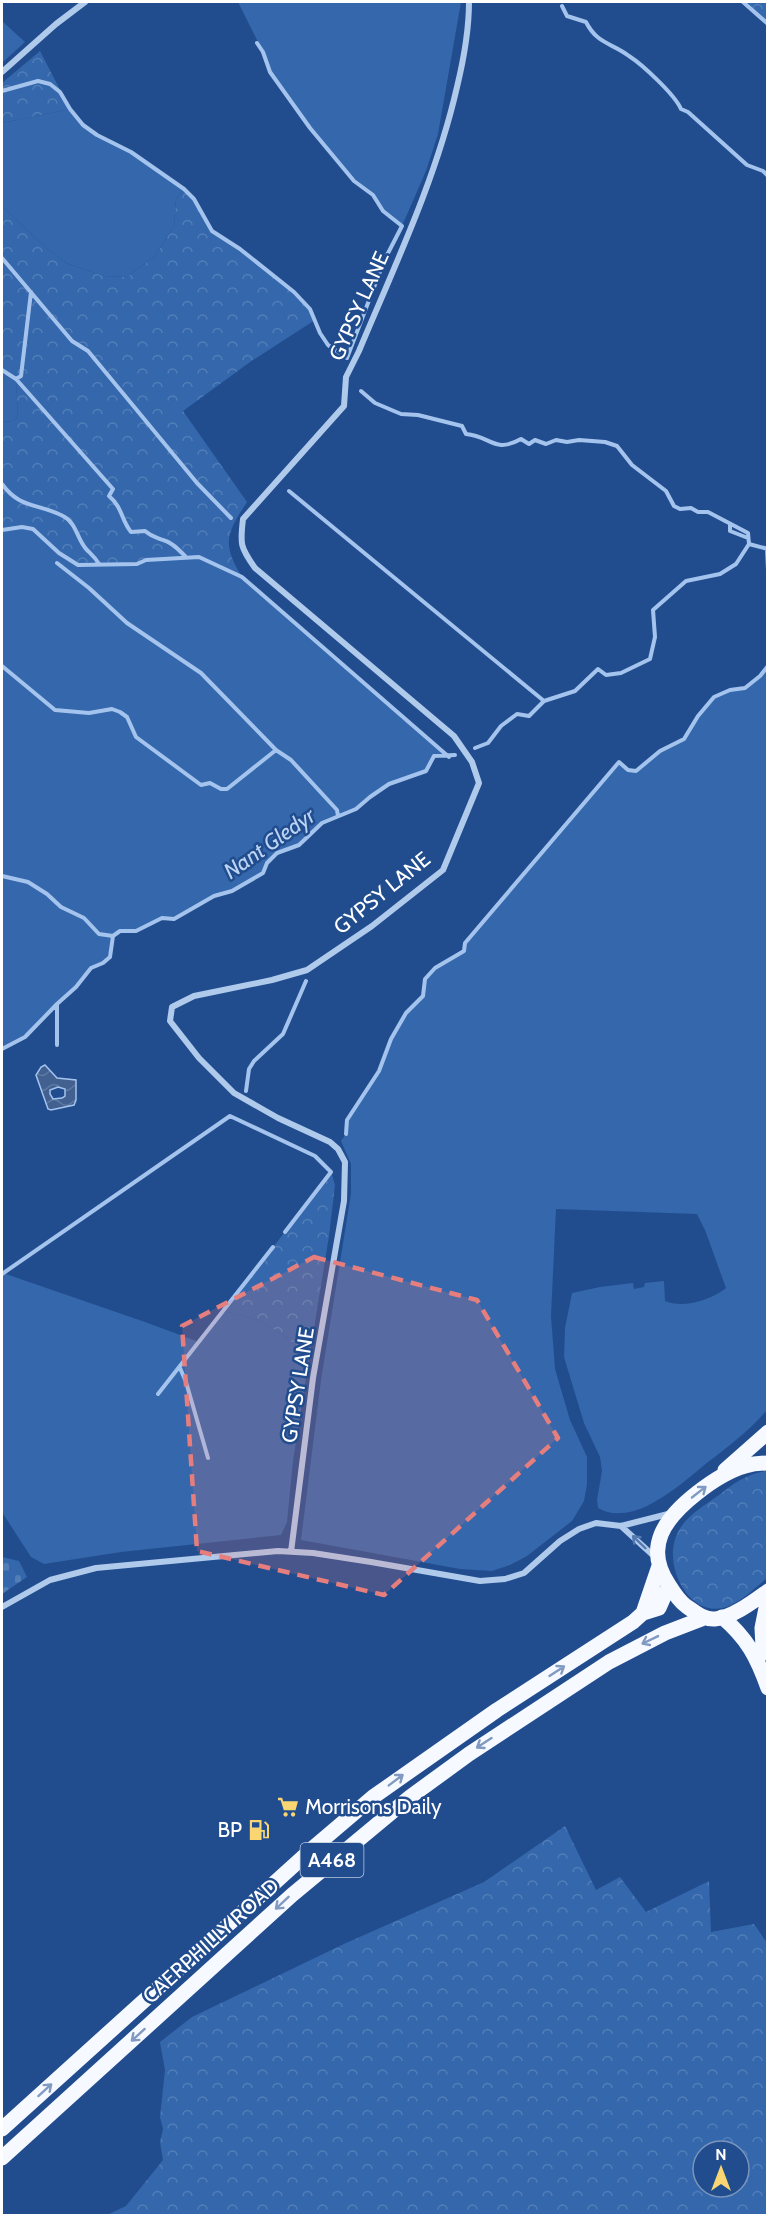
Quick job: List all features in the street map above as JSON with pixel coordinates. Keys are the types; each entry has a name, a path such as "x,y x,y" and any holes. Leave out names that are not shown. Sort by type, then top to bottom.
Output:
{"main road":[{"path":"643,1613 658,1562 659,1538 673,1513 768,1432"},
{"path":"716,1478 745,1466 768,1463"},
{"path":"658,1562 662,1575 681,1602 704,1618"},
{"name":"CAERPHILLY ROAD","path":"2,2129 313,1848 373,1797 430,1755 633,1622 643,1613 659,1608 669,1585"},
{"path":"768,1592 745,1607 722,1617 741,1634 749,1650 758,1659 768,1688"},
{"path":"758,1659 762,1647 762,1628 768,1598"},
{"name":"CAERPHILLY ROAD","path":"2,2158 292,1895 410,1797 469,1754 609,1662 665,1633 704,1618 722,1617"}],"street":[{"path":"2,72 56,24 85,2"},
{"name":"GYPSY LANE","path":"291,1552 314,1378 344,1201 345,1162 338,1149 330,1142 234,1094 199,1058 170,1021 172,1007 194,996 272,980 307,970 372,926 442,870 479,783 472,762 454,736 255,568 242,549 241,536 243,519 344,406 346,376 360,351 414,220 446,133 467,46 469,2"},
{"path":"2,1607 50,1580 96,1568 240,1554 291,1552 371,1562 480,1581 494,1581 525,1573 560,1541 579,1529 596,1523 621,1526 673,1513"},
{"path":"621,1526 658,1562"}],"highlighted area":[{"path":"314,1257 477,1300 558,1438 384,1595 197,1551 182,1326"}],"green space":[{"path":"238,2 461,2 438,134 426,171 402,226 383,211 373,195 354,181 293,105 270,72 263,52"},
{"path":"767,2 767,24 744,3"},
{"path":"2,21 25,42 2,63"},
{"path":"40,51 70,109 2,123 2,83"},
{"path":"70,109 91,129 145,160 184,189 176,199 174,226 155,256 127,277 104,276 66,263 44,246 2,206 2,123"},
{"path":"184,189 194,199 212,231 240,249 294,292 310,309 315,320 250,362 183,411 247,502 229,538 231,555 242,577 199,557 146,560 137,564 78,565 59,553 33,529 22,527 2,530 2,422 13,421 18,417 16,379 2,370 2,206 44,246 66,263 104,276 127,277 155,256 174,226 176,199"},
{"path":"2,370 16,379 18,417 13,421 2,422"},
{"path":"22,527 33,529 78,565 137,564 146,560 199,557 242,577 449,757 434,756 426,771 389,784 356,809 322,823 299,845 277,853 267,863 263,873 232,891 213,896 174,919 162,918 136,931 120,931 113,937 110,957 91,968 76,987 25,1037 2,1049 2,530"},
{"path":"767,666 767,1410 731,1444 679,1486 655,1502 622,1513 598,1508 597,1500 602,1471 600,1457 584,1423 564,1357 565,1328 572,1293 633,1283 634,1289 644,1287 645,1283 664,1281 665,1301 688,1304 713,1296 726,1288 697,1214 556,1209 551,1316 555,1369 570,1420 587,1457 587,1484 584,1501 572,1521 527,1556 492,1571 460,1569 301,1540 321,1380 351,1194 351,1164 341,1141 346,1134 347,1120 379,1070 391,1039 406,1013 423,996 425,979 435,968 464,951 465,943 619,762 628,770 637,771 660,751 684,739 698,716 714,697 730,690 745,688 760,676"},
{"path":"331,1172 335,1185 329,1236 309,1359 286,1337 258,1320 224,1311"},
{"path":"3,1273 199,1342 224,1311 258,1320 286,1337 309,1359 293,1461 287,1522 281,1535 121,1552 44,1564 31,1557 2,1512"},
{"path":"767,1471 767,1578 732,1605 713,1609 700,1605 690,1597 676,1573 673,1559 674,1545 681,1526 730,1486 747,1476"},
{"path":"2,1557 19,1561 27,1577 2,1594"},
{"path":"565,1826 596,1890 620,1877 646,1912 709,1881 711,1932 754,1924 767,1943 767,2215 107,2215 126,2206 163,2160 160,2142 163,2129 160,2117 165,2070 160,2042 192,2017 346,1943 484,1882"}],"water":[{"path":"45,1065 57,1078 76,1080 74,1105 48,1109 36,1075","holes":["58,1087 65,1089 65,1096 62,1098 53,1099 50,1094 50,1090"]}],"waterway":[{"path":"743,2 768,24"},
{"path":"562,6 567,16 586,22 600,39 642,66 666,88 681,109 688,112 747,165 763,171 768,176"},
{"path":"2,91 38,81 50,84 60,92 83,125 97,135 131,152 184,189 194,199 212,231 240,249 294,292 310,309 328,345 347,358 384,261 402,226 383,211 373,195 354,181 310,128 270,72 257,43"},
{"path":"2,258 72,341 88,351 197,483 231,518"},
{"path":"16,379 21,376 31,292"},
{"path":"2,370 16,379 113,489 109,496 117,505 131,532 145,531 169,542 185,556"},
{"path":"361,391 375,403 401,414 418,415 462,426 466,434 498,445 521,439 529,444 535,440 546,444 556,440 567,442 579,440 605,442 617,446 632,465 666,491 674,506 680,509 691,508 698,512 708,512 748,533 749,544"},
{"path":"2,484 23,502 68,519 84,546 99,564"},
{"path":"289,491 544,701"},
{"path":"730,524 730,531 748,538"},
{"path":"2,530 22,527 33,529 59,553 78,565 137,564 146,560 199,557 242,577 449,757"},
{"name":"Nant Gledyr","path":"475,748 488,743 501,726 517,714 529,716 544,701 575,691 598,669 606,675 621,673 650,659 655,637 653,610 686,581 720,574 736,564 749,544 768,549"},
{"path":"767,549 768,570"},
{"path":"57,563 89,588 127,623 201,673 276,750 291,760 337,810 338,816"},
{"path":"2,666 55,710 89,713 112,709 120,712 127,717 136,737 201,785 210,783 221,789 227,789 276,750"},
{"path":"346,1134 347,1120 379,1071 391,1039 406,1013 423,996 425,979 435,968 464,951 465,943 619,762 628,770 636,771 660,751 684,739 698,716 714,697 730,690 745,688 768,666"},
{"name":"Nant Gledyr","path":"2,1049 25,1037 76,987 91,968 110,957 113,936 120,931 136,931 162,918 174,919 214,896 232,891 263,873 267,863 277,853 299,845 322,823 356,809 389,784 426,771 434,756 455,755"},
{"path":"2,876 28,882 47,894 61,907 84,918 99,934 113,936"},
{"path":"246,1091 249,1069 254,1061 283,1034 306,981"},
{"path":"57,1004 57,1045"},
{"path":"2,1274 230,1116 315,1156 331,1172 285,1232"},
{"path":"158,1394 273,1247"},
{"path":"180,1368 208,1458"}],"place":[{"name":"Morrisons Daily","path":"288,1807"},
{"name":"BP","path":"259,1830"}]}
